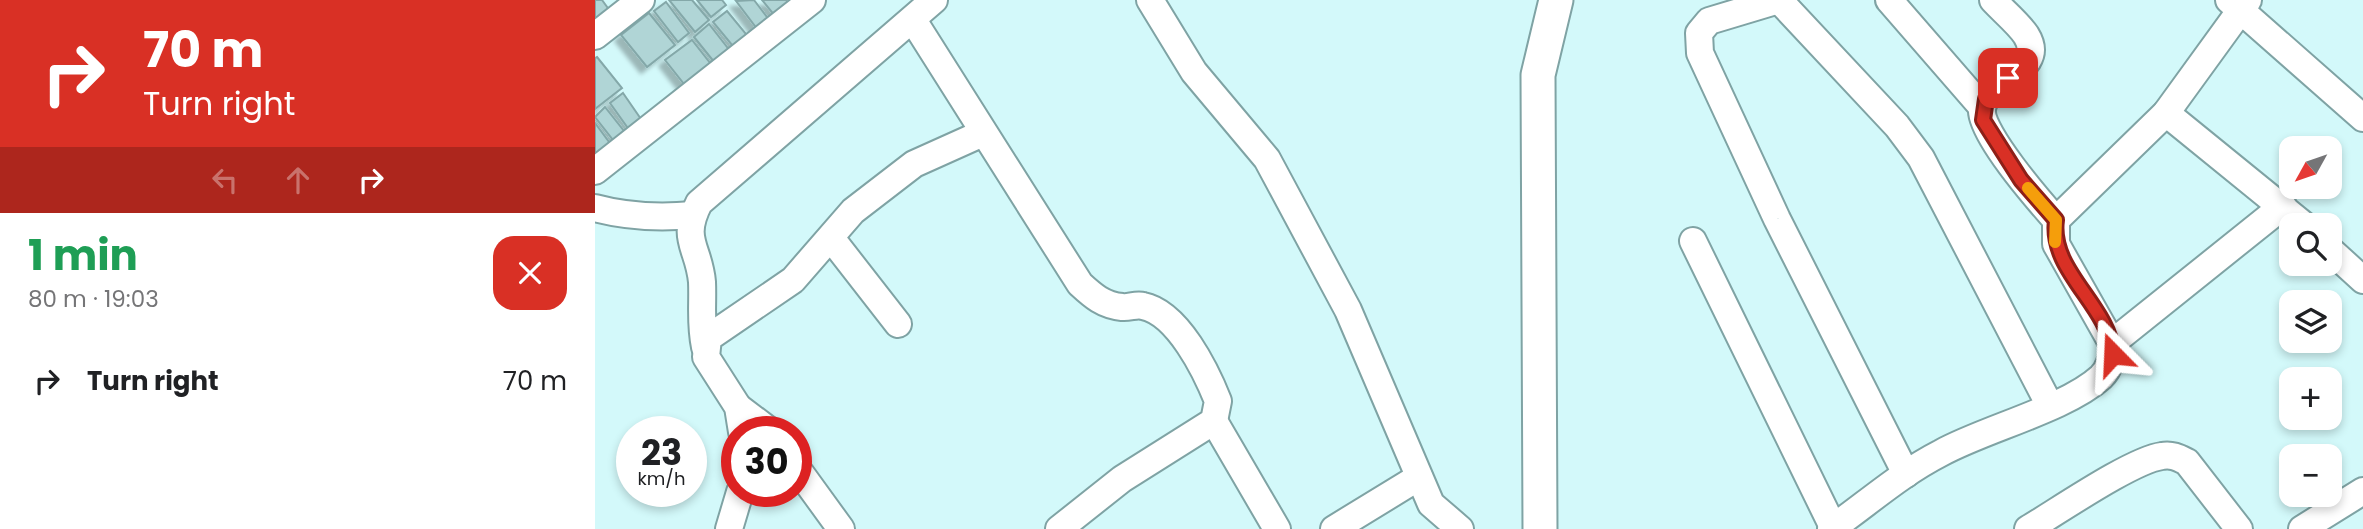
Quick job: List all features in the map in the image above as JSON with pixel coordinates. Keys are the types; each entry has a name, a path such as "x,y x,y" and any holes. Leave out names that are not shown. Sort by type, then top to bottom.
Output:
{"street":[{"path":"595,36 641,0"},
{"path":"738,416 706,357 700,321 701,277 688,237 693,215 705,195 934,0"},
{"path":"1150,0 1194,72 1267,159 1348,310 1431,503 1460,529"},
{"path":"1538,529 1538,75 1556,0"},
{"path":"1906,474 1771,207 1700,53 1699,33 1709,22 1779,0 1897,127 1921,158 2050,406"},
{"path":"1889,0 1982,107"},
{"path":"1693,241 1832,528 1880,489 1942,452 2050,406 2102,376 2113,354 2112,343 2056,244 2056,220 2021,180 1983,120 1982,107 1992,90 2025,66 2030,54 2026,36 1993,0"},
{"path":"595,171 810,1"},
{"path":"2056,220 2166,113 2239,4 2363,118"},
{"path":"913,20 1080,284 1097,299 1111,305 1139,305 1153,309 1166,316 1181,333 1218,401 1214,421 1277,529"},
{"path":"2166,113 2291,213"},
{"path":"705,347 714,333 793,280 853,211 914,163 983,133"},
{"path":"2112,343 2283,206"},
{"path":"595,208 617,214 657,218 693,215"},
{"path":"831,238 898,324"},
{"path":"2342,260 2363,280"},
{"path":"1059,529 1122,479 1214,421"},
{"path":"2028,529 2113,478 2160,456 2176,456 2187,462 2200,476 2239,529"},
{"path":"1334,529 1419,477"},
{"path":"812,489 841,529"},
{"path":"2302,529 2363,491"},
{"path":"729,529 736,507"}],"building":[{"path":"595,0 602,0 610,11 595,23"},
{"path":"669,0 692,0 709,20 695,32"},
{"path":"697,0 722,0 726,5 711,17"},
{"path":"754,0 773,25 761,34 736,1"},
{"path":"762,0 786,0 793,9 779,21"},
{"path":"666,2 689,33 678,42 654,11"},
{"path":"727,11 751,40 737,51 713,22"},
{"path":"649,13 675,45 647,67 621,35"},
{"path":"709,24 734,56 719,68 694,37"},
{"path":"692,40 714,68 688,89 665,60"},
{"path":"597,57 622,88 595,109 595,58"},
{"path":"623,93 643,122 630,131 610,103"},
{"path":"605,107 628,136 617,145 595,117"},
{"path":"595,123 612,146 595,158"}],"slow traffic":[{"path":"2028,188 2056,220 2055,242"}],"route":[{"path":"2008,78 1992,90 1986,99 1982,107 1983,120 2021,180 2056,220 2056,244 2108,335 2113,354"}]}
